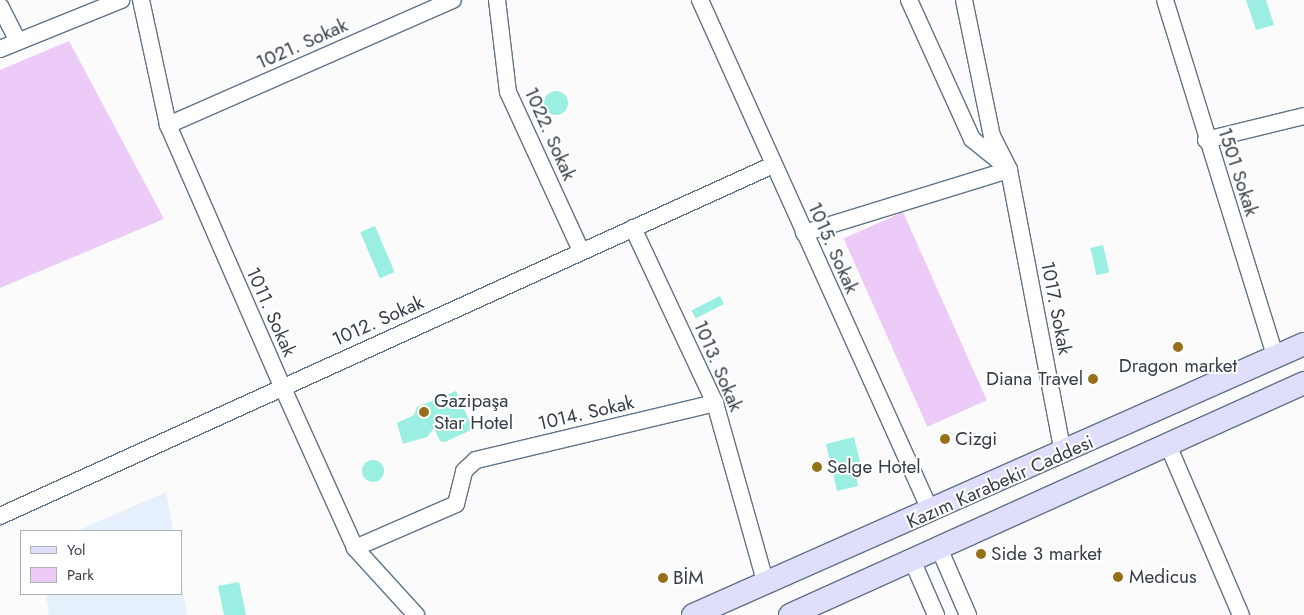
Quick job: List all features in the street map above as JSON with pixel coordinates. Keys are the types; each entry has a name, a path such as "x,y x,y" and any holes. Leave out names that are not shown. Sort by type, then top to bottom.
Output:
{"main road":[{"name":"Kazım Karabekir Caddesi","path":"693,615 1063,454 1275,355 1304,344"},
{"name":"Kazım Karabekir Caddesi","path":"790,615 1304,383"}],"street":[{"path":"0,49 120,0"},
{"name":"1011. Sokak","path":"141,0 168,125 282,386 355,548 416,615"},
{"name":"1021. Sokak","path":"168,125 453,0"},
{"name":"1022. Sokak","path":"497,0 508,92 581,250"},
{"name":"1015. Sokak","path":"700,0 931,512"},
{"path":"909,0 972,139 1010,170"},
{"name":"1017. Sokak","path":"964,0 992,136 1010,170 1063,454"},
{"name":"1501 Sokak","path":"1165,0 1206,140 1275,355"},
{"path":"0,6 18,41"},
{"path":"1206,140 1304,116"},
{"name":"1012. Sokak","path":"0,516 581,250 774,165"},
{"path":"804,233 1010,170"},
{"name":"1013. Sokak","path":"633,228 715,403 766,584"},
{"name":"1014. Sokak","path":"355,548 456,504 464,471 476,460 715,403"},
{"path":"1168,445 1242,615"},
{"path":"940,548 968,615"},
{"path":"912,560 936,615"}],"shaded area":[{"path":"1246,0 1266,0 1274,25 1256,30"},
{"path":"556,91 565,94 568,103 565,112 556,115 547,112 544,103 547,94"},
{"path":"375,226 395,272 380,278 360,232"},
{"path":"1103,245 1109,272 1097,275 1090,248"},
{"path":"720,296 724,304 696,319 691,311"},
{"path":"456,391 473,429 445,442 440,441 434,428 427,437 403,444 397,423 414,415 417,407"},
{"path":"854,437 863,474 856,476 858,486 837,491 826,444"},
{"path":"373,460 381,463 384,471 381,479 373,482 365,479 362,471 365,463"},
{"path":"166,492 173,530 79,530"},
{"path":"239,582 246,615 224,615 218,586"},
{"path":"182,586 187,615 49,615 46,595 182,595"}],"green space":[{"path":"69,41 164,219 0,288 0,70"},
{"path":"903,212 987,400 927,427 844,238"}],"place":[{"name":"Dragon market","path":"1178,347"},
{"name":"Diana Travel","path":"1093,379"},
{"name":"Gazipaşa Star Hotel","path":"424,412"},
{"name":"Cizgi","path":"945,439"},
{"name":"Selge Hotel","path":"817,467"},
{"name":"Side 3 market","path":"981,554"},
{"name":"Medicus","path":"1118,577"},
{"name":"BİM","path":"663,578"}]}
